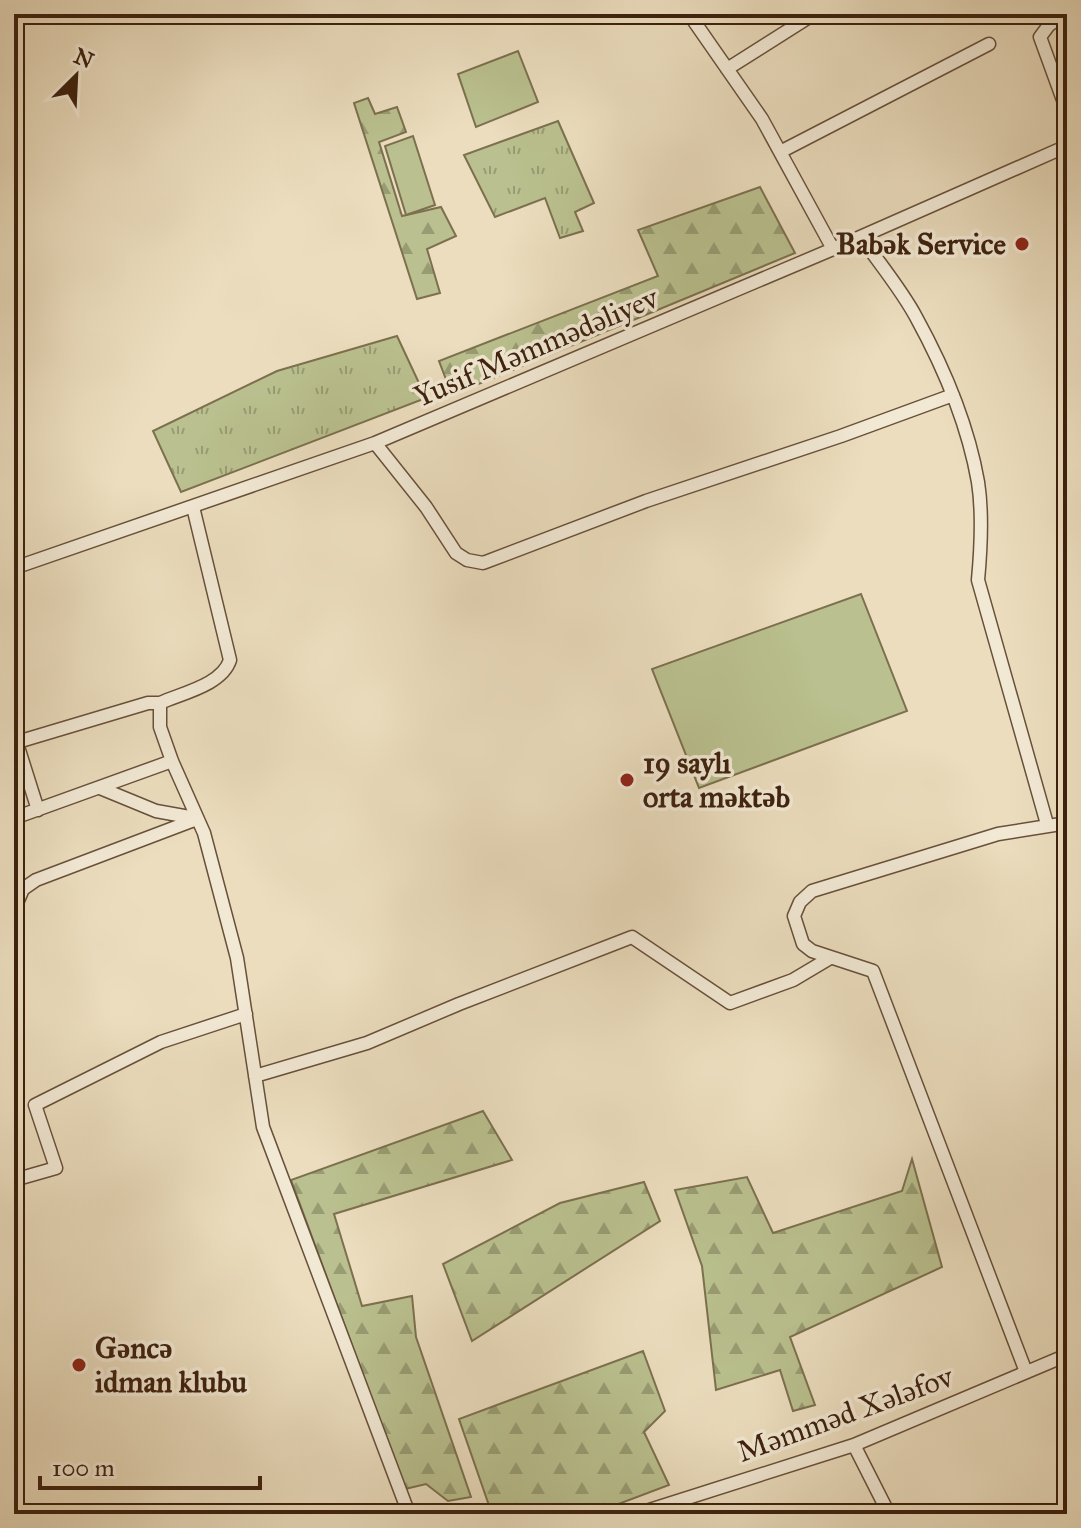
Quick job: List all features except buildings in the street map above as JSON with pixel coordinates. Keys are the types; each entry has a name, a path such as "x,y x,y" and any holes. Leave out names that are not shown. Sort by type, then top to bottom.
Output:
{"street":[{"path":"689,14 762,119 833,249"},
{"path":"727,69 814,14"},
{"path":"1066,14 1049,25 1040,37 1067,111"},
{"path":"780,152 989,44"},
{"name":"Yusif Məmmədəliyev","path":"14,568 375,443 1067,146"},
{"path":"861,237 915,315 953,395 978,484 978,580 1047,824"},
{"path":"375,443 426,507 456,553 467,560 483,563 646,501 953,395"},
{"path":"38,810 15,740 148,703 160,703 217,678 227,670 230,660 193,507"},
{"path":"160,703 160,727 204,833 237,958 263,1127 409,1514"},
{"path":"14,818 172,761"},
{"path":"100,788 156,811 197,819"},
{"path":"14,910 23,889 36,880 197,819"},
{"path":"1026,1372 873,971 812,951 803,944 794,916 800,902 812,891 998,834 1067,823"},
{"path":"255,1076 367,1043 632,937 730,1003 793,980 830,958"},
{"path":"14,1180 56,1168 35,1105 161,1042 246,1014"},
{"name":"Məmməd Xələfov","path":"637,1514 854,1445 1067,1355"},
{"path":"854,1445 889,1514"}],"green space":[{"path":"518,51 538,102 476,127 458,74"},
{"path":"368,98 375,114 397,107 406,132 379,142 402,216 441,207 456,236 427,249 440,293 417,299 354,103"},
{"path":"558,121 594,203 575,212 583,231 560,238 545,198 495,217 464,155"},
{"path":"413,136 435,205 406,215 385,146"},
{"path":"760,187 795,253 452,395 439,361 658,276 638,230"},
{"path":"397,336 426,398 181,492 153,431 277,371"},
{"path":"861,594 907,711 699,788 652,669"},
{"path":"483,1111 512,1160 334,1214 362,1306 412,1296 416,1337 471,1497 448,1501 426,1484 405,1489 291,1180"},
{"path":"912,1159 942,1267 790,1337 815,1405 793,1411 780,1370 716,1390 702,1266 675,1190 747,1177 773,1233 902,1191"},
{"path":"644,1182 660,1221 472,1341 443,1264 560,1203"},
{"path":"643,1351 665,1411 644,1432 669,1485 592,1514 492,1514 459,1419"}],"place":[{"name":"Babək Service","path":"1022,244"},
{"name":"19 saylı orta məktəb","path":"627,780"},
{"name":"Gəncə idman klubu","path":"79,1365"}]}
